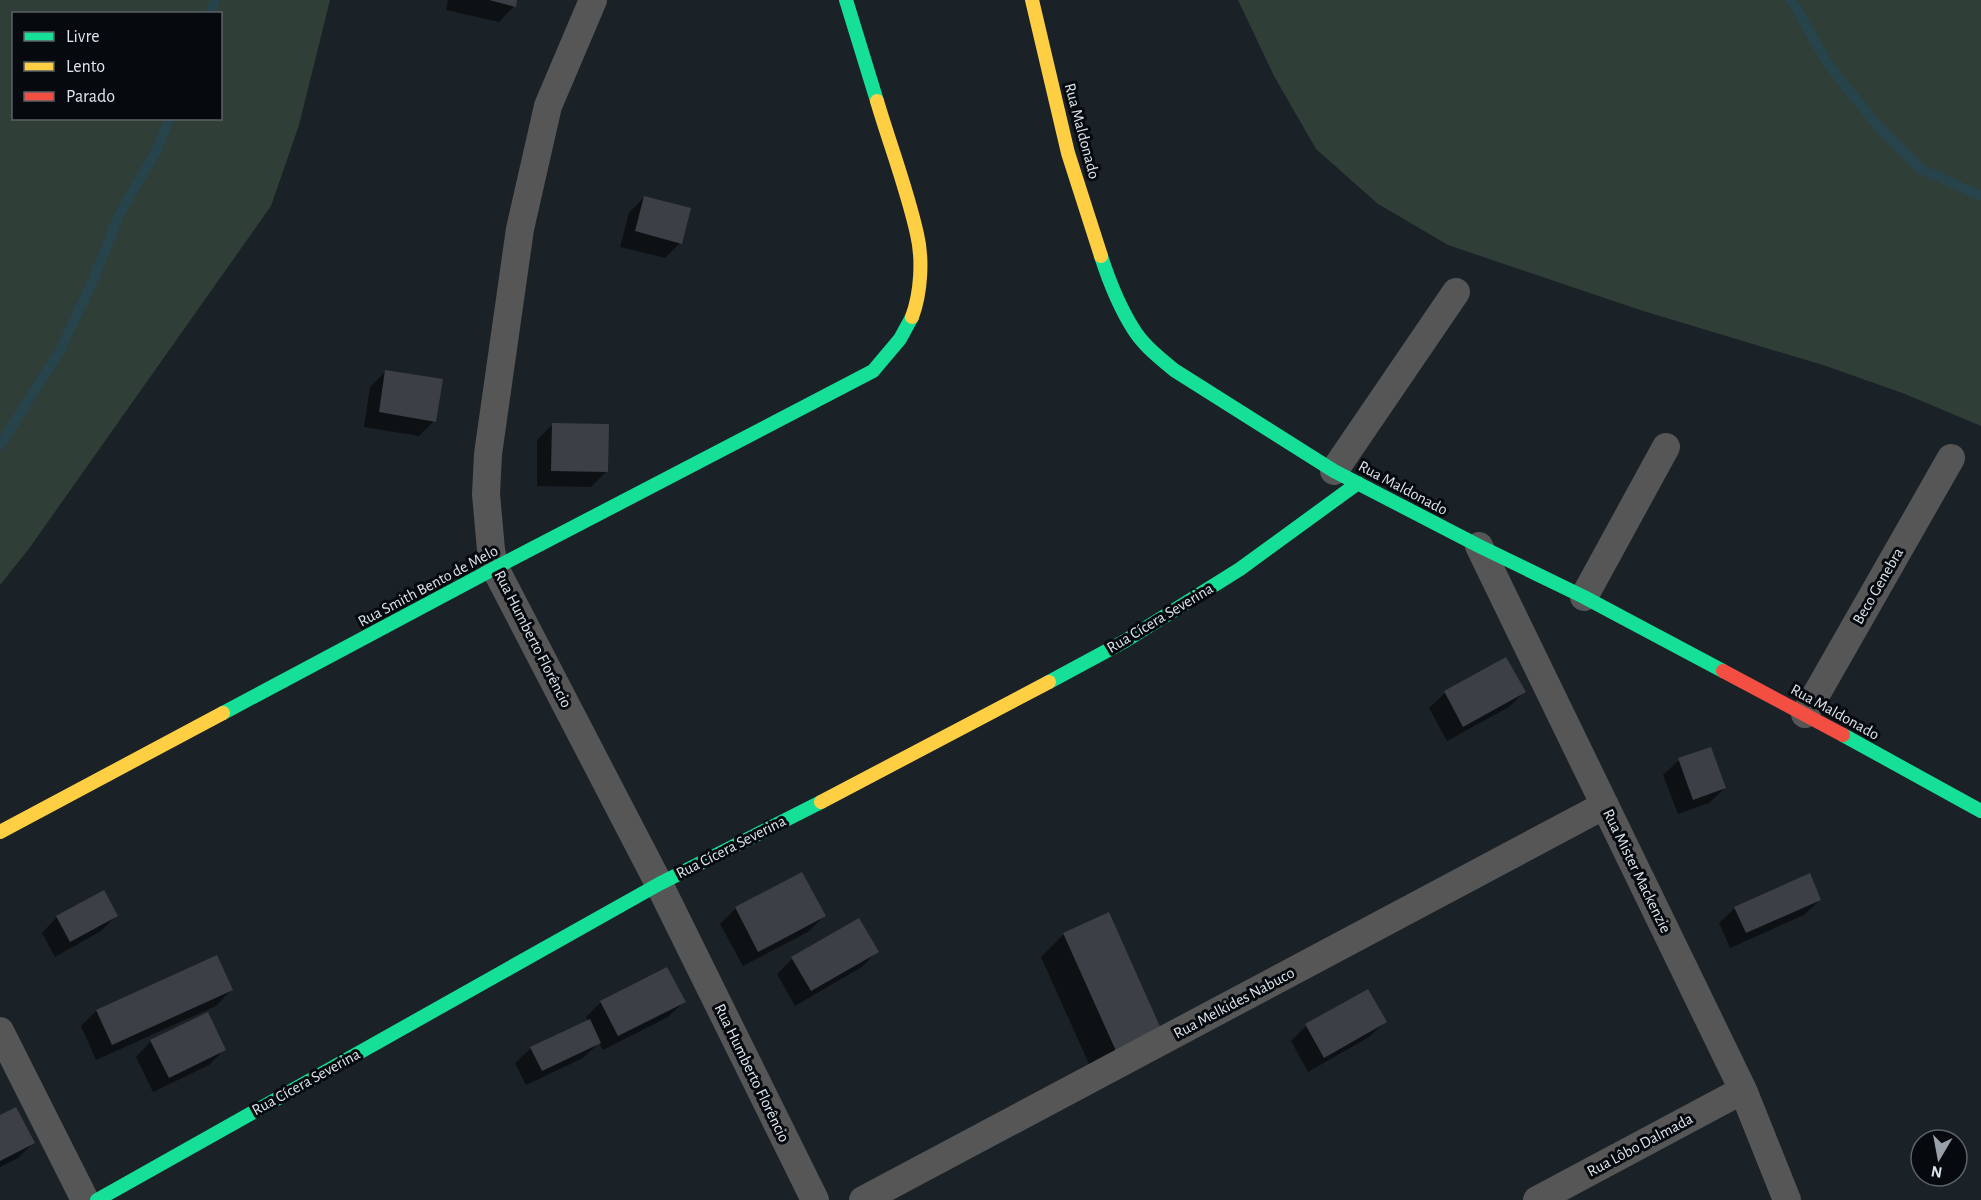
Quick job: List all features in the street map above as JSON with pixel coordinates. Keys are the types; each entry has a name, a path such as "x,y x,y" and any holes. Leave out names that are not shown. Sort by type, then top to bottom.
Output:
{"street":[{"name":"Rua Humberto Florêncio","path":"593,0 548,106 520,229 488,454 486,494 491,550 495,568 659,884 815,1200"},
{"name":"Rua Smith Bento de Melo","path":"0,832 495,568 873,371 907,331 920,289 920,263 918,236 846,0"},
{"name":"Rua Maldonado","path":"1032,0 1068,153 1109,280 1134,331 1150,350 1174,370 1346,477 1584,597 1805,714 1981,811"},
{"name":"Rua Cícera Severina","path":"97,1200 659,884 907,758 1125,641 1240,569 1312,518 1346,477 1456,292"},
{"path":"1584,597 1666,447"},
{"name":"Beco Genebra","path":"1805,714 1951,458"},
{"name":"Rua Mister Mackenzie","path":"1479,546 1743,1090 1787,1200"},
{"name":"Rua Melkides Nabuco","path":"863,1200 1605,805"},
{"path":"0,1031 85,1200"},
{"name":"Rua Lôbo Dalmada","path":"1537,1200 1743,1090"}],"green space":[{"path":"0,0 330,0 299,125 271,206 28,550 0,585"},
{"path":"1238,0 1981,0 1981,426 1905,394 1826,366 1640,310 1448,245 1378,204 1316,149 1274,76"}],"building":[{"path":"489,0 517,0 516,7"},
{"path":"644,196 691,208 682,244 635,231"},
{"path":"385,370 443,379 436,422 379,412"},
{"path":"552,423 609,424 608,472 551,471"},
{"path":"1506,657 1526,692 1463,727 1444,691"},
{"path":"1711,747 1726,788 1693,800 1678,758"},
{"path":"802,872 826,916 758,952 735,907"},
{"path":"1810,873 1821,900 1746,933 1734,907"},
{"path":"104,890 118,916 70,942 56,916"},
{"path":"1109,912 1162,1031 1116,1051 1063,933"},
{"path":"859,918 879,952 811,991 791,957"},
{"path":"217,955 233,990 112,1045 96,1010"},
{"path":"667,967 686,1002 618,1036 600,1001"},
{"path":"1368,989 1387,1022 1324,1058 1305,1024"},
{"path":"208,1012 226,1050 169,1078 150,1040"},
{"path":"590,1019 601,1043 542,1071 530,1047"},
{"path":"16,1107 35,1143 0,1161 0,1115"}],"waterway":[{"path":"211,12 215,0"},
{"path":"1790,0 1827,63 1875,123 1921,169 1981,196"},
{"path":"0,445 59,352 92,283 119,215 155,153 169,120"}],"traffic: fast":[{"path":"846,0 877,101"},
{"path":"1101,256 1115,294 1134,330 1147,347 1174,370 1334,471 1584,597 1723,671"},
{"path":"223,713 873,371 900,339 912,317"},
{"path":"1049,682 1125,641 1240,569 1358,483"},
{"path":"1843,735 1981,811"},
{"path":"97,1200 659,884 821,802"}],"traffic: slow":[{"path":"1032,0 1068,153 1101,256"},
{"path":"877,101 913,217 919,244 919,287 912,317"},
{"path":"821,802 1049,682"},
{"path":"0,832 223,713"}],"traffic: jam":[{"path":"1723,671 1843,735"}]}
